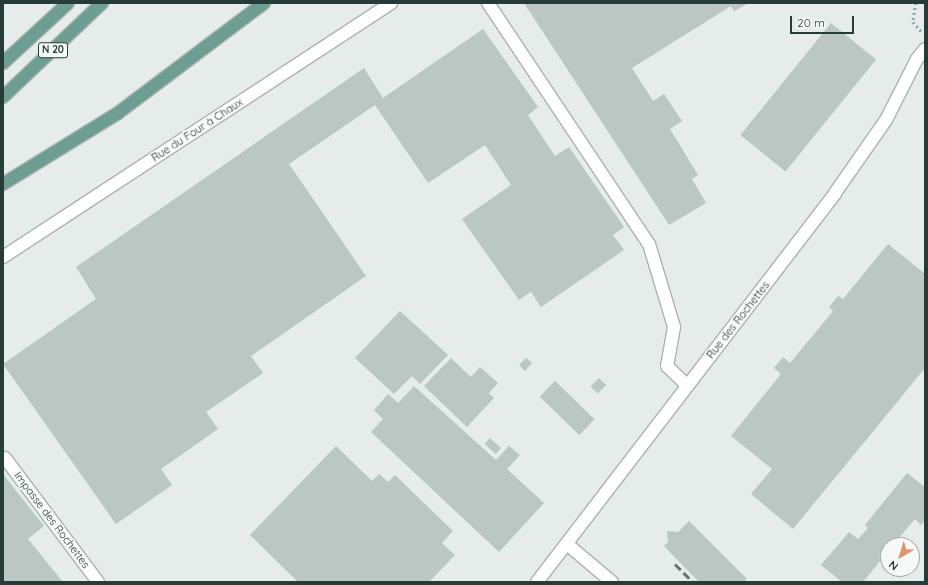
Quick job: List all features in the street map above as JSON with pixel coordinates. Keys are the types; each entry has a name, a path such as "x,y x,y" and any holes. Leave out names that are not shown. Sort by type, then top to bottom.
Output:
{"main road":[{"name":"N 20","path":"3,63 68,3"},
{"name":"N 20","path":"3,97 102,3"},
{"path":"3,184 118,113 264,3"}],"street":[{"name":"Rue du Four à Chaux","path":"3,257 391,3"},
{"path":"488,3 649,244 674,327 667,366 687,385"},
{"name":"Rue des Rochettes","path":"537,582 835,193 886,120 917,59 925,49"},
{"name":"Impasse des Rochettes","path":"5,458 98,582"},
{"path":"567,544 612,582"}],"path":[{"path":"916,3 913,22 925,36"}],"building":[{"path":"524,3 749,3 734,11 731,6 632,68 653,101 664,94 682,121 670,129 698,175 692,179 706,203 669,225"},
{"path":"831,23 876,60 785,171 740,135"},
{"path":"483,29 538,107 528,115 555,156 569,147 624,227 613,235 624,250 541,307 531,292 519,300 462,219 511,185 485,145 428,183 375,105 289,164 366,276 251,356 263,373 206,412 218,429 161,469 172,485 116,524 3,364 96,299 76,267 364,68 383,98"},
{"path":"888,244 925,274 925,368 793,529 751,494 772,469 731,436 781,374 774,368 783,357 790,363 833,311 829,307 838,296 843,299"},
{"path":"400,311 448,355 420,384 412,376 394,394 355,358"},
{"path":"451,358 471,377 480,367 498,383 489,393 494,398 467,427 424,386"},
{"path":"526,358 532,363 525,371 519,365"},
{"path":"599,378 606,385 598,394 591,386"},
{"path":"555,381 595,419 579,435 540,397"},
{"path":"414,386 496,460 509,446 520,455 507,469 544,503 499,552 371,432 383,419 374,410 388,394 398,403"},
{"path":"490,438 501,448 496,454 485,444"},
{"path":"336,446 372,481 379,474 388,482 395,475 453,531 442,543 455,555 429,582 298,582 250,535"},
{"path":"907,473 925,487 925,520 921,525 915,519 900,537 880,537 880,561 863,582 842,582 821,565 849,532 858,539 868,528 865,525"},
{"path":"3,474 44,526 28,539 63,582 3,582"},
{"path":"689,521 747,579 743,582 699,582 664,546 668,542 667,531 678,532"}],"railway":[{"path":"675,564 693,582"}]}
